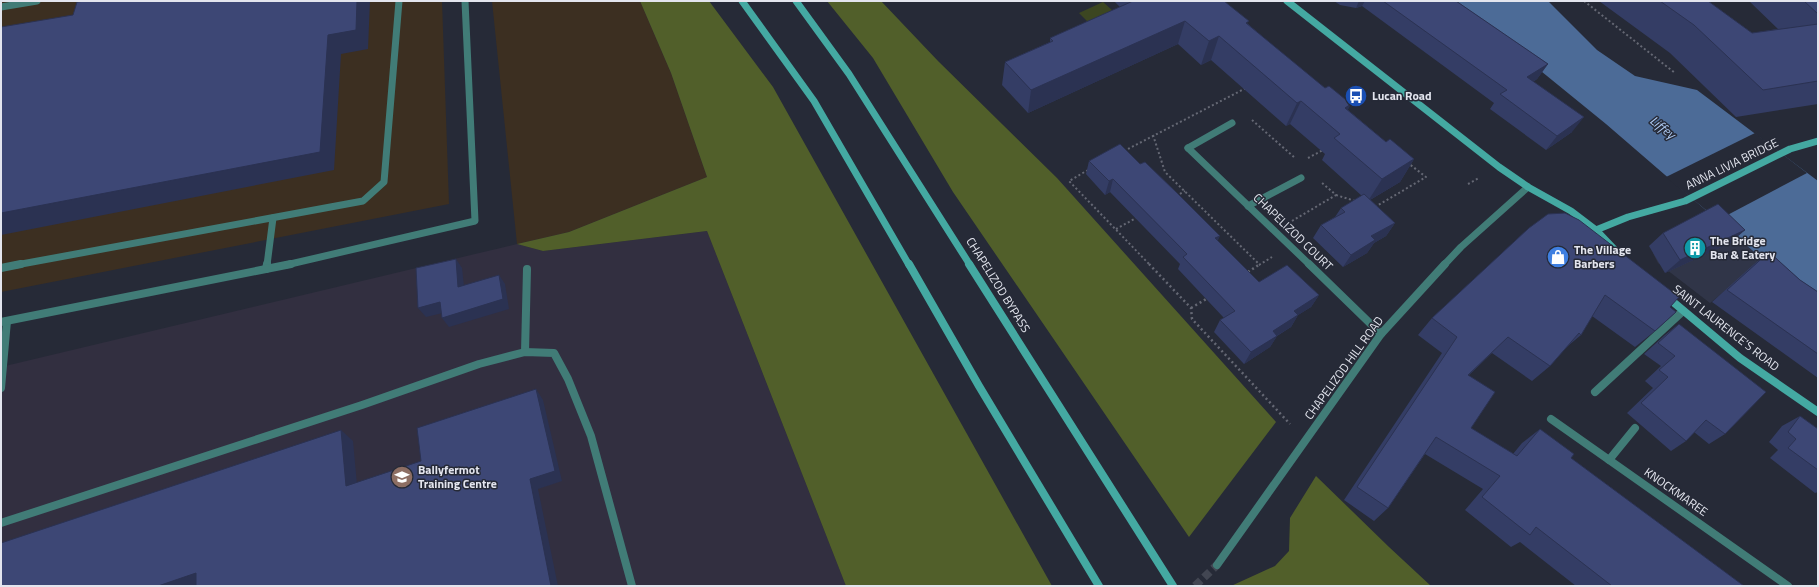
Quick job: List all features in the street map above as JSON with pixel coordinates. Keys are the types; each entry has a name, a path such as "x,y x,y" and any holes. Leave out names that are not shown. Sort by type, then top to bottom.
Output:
{"main road":[{"path":"742,1 814,101 975,380 1099,586"},
{"name":"CHAPELIZOD BYPASS","path":"796,1 853,80 1173,586"},
{"path":"1287,1 1490,160 1528,187 1572,211 1596,230 1622,258"},
{"name":"ANNA LIVIA BRIDGE","path":"1596,230 1628,217 1685,200 1790,149 1818,141"},
{"name":"SAINT LAURENCE'S ROAD","path":"1656,289 1740,358 1818,412"}],"street":[{"path":"1,7 37,1"},
{"path":"1,268 363,200 384,182 399,1"},
{"path":"1,388 4,322 266,269 434,232 475,221 465,1"},
{"name":"CHAPELIZOD COURT","path":"1232,123 1188,148 1381,334"},
{"path":"1248,206 1301,178"},
{"name":"CHAPELIZOD HILL ROAD","path":"1217,565 1381,334 1461,247 1528,187"},
{"path":"266,269 272,218"},
{"path":"525,352 527,269"},
{"path":"1595,392 1683,311"},
{"path":"1,523 347,410 479,364 525,352 554,353 568,380 591,436 632,586"},
{"name":"KNOCKMAREE","path":"1550,419 1788,586"},
{"path":"1609,460 1635,428"}],"path":[{"path":"1584,1 1675,73"},
{"path":"1118,154 1247,87"},
{"path":"1153,135 1165,172 1260,265"},
{"path":"1306,159 1325,148"},
{"path":"1369,206 1376,208 1426,177 1403,159"},
{"path":"1090,170 1069,181 1191,308 1192,318 1305,440"},
{"path":"1468,184 1479,178"},
{"path":"1171,199 1185,191"},
{"path":"1336,196 1356,202"},
{"path":"1116,229 1144,214"},
{"path":"1248,272 1290,246"},
{"path":"1191,308 1210,296"}],"shaded area":[{"path":"1,1 442,1 449,204 1,292"},
{"path":"492,1 640,1 671,73 707,177 569,232 517,244"},
{"path":"1718,220 1780,274 1743,276 1710,303 1658,263 1653,253 1652,244"},
{"name":"Ballyfermot Training Centre","path":"707,231 846,586 1,586 1,367 517,244 543,251"}],"green space":[{"path":"640,1 709,1 773,87 1052,586 846,586 707,231 543,251 517,244 569,232 707,177 671,73"},
{"path":"827,1 881,1 938,61 1057,178 1276,422 1189,537 953,192 873,58"},
{"path":"1103,2 1141,36 1094,28 1079,13"},
{"path":"1316,476 1431,586 1231,586 1275,566 1289,551 1290,518"}],"water":[{"name":"Liffey","path":"1455,1 1548,1 1597,50 1635,76 1697,90 1818,181 1818,307 1606,124"}],"pier":[{"path":"1755,133 1807,173 1718,220 1666,177"}],"building":[{"path":"357,1 356,30 328,35 320,152 1,213 1,27 73,15 77,2"},
{"path":"1133,1 1224,1 1249,21 1246,23 1325,88 1329,86 1351,104 1345,108 1386,142 1390,139 1414,159 1382,179 1334,138 1340,134 1301,101 1297,103 1219,36 1209,41 1185,21 1031,90 1005,62 1053,41 1050,38"},
{"path":"1383,1 1456,1 1548,64 1527,77 1584,117 1557,136 1500,94 1507,90"},
{"path":"1660,1 1708,1 1752,33 1818,24 1818,81 1763,90 1694,25"},
{"path":"1804,1 1818,1 1818,14"},
{"path":"1120,144 1140,164 1145,162 1176,192 1220,236 1215,238 1259,282 1287,265 1319,295 1294,311 1298,315 1273,331 1277,336 1251,352 1220,320 1235,311 1183,257 1187,254 1113,179 1109,181 1089,161"},
{"path":"1364,194 1395,223 1371,236 1375,240 1351,255 1321,225 1345,212 1341,208"},
{"path":"1718,204 1745,230 1680,260 1663,233"},
{"path":"1565,213 1579,220 1679,297 1670,307 1676,312 1655,331 1605,295 1581,335 1579,333 1550,366 1508,337 1468,375 1495,392 1471,428 1517,456 1540,429 1574,454 1571,458 1744,586 1612,586 1536,527 1530,535 1482,497 1500,476 1436,437 1388,508 1357,487 1457,337 1432,318 1529,228 1548,214"},
{"path":"1769,252 1800,280 1818,292 1818,354 1727,290"},
{"path":"456,259 458,287 499,275 503,299 442,318 440,302 418,308 416,268"},
{"path":"1679,324 1766,392 1725,434 1706,420 1686,441 1641,403 1668,377 1659,370 1675,356 1658,343"},
{"path":"536,389 555,471 530,479 551,586 196,586 196,573 158,586 1,586 1,543 341,430 346,486 421,461 417,428"},
{"path":"1800,416 1818,429 1818,470 1788,448 1796,439 1788,432"}],"tunnel":[{"path":"1195,586 1217,565"}],"place":[{"name":"Lucan Road","path":"1356,96"},
{"name":"The Bridge Bar & Eatery","path":"1695,248"},
{"name":"The Village Barbers","path":"1558,257"},
{"name":"Ballyfermot Training Centre","path":"402,477"}]}
